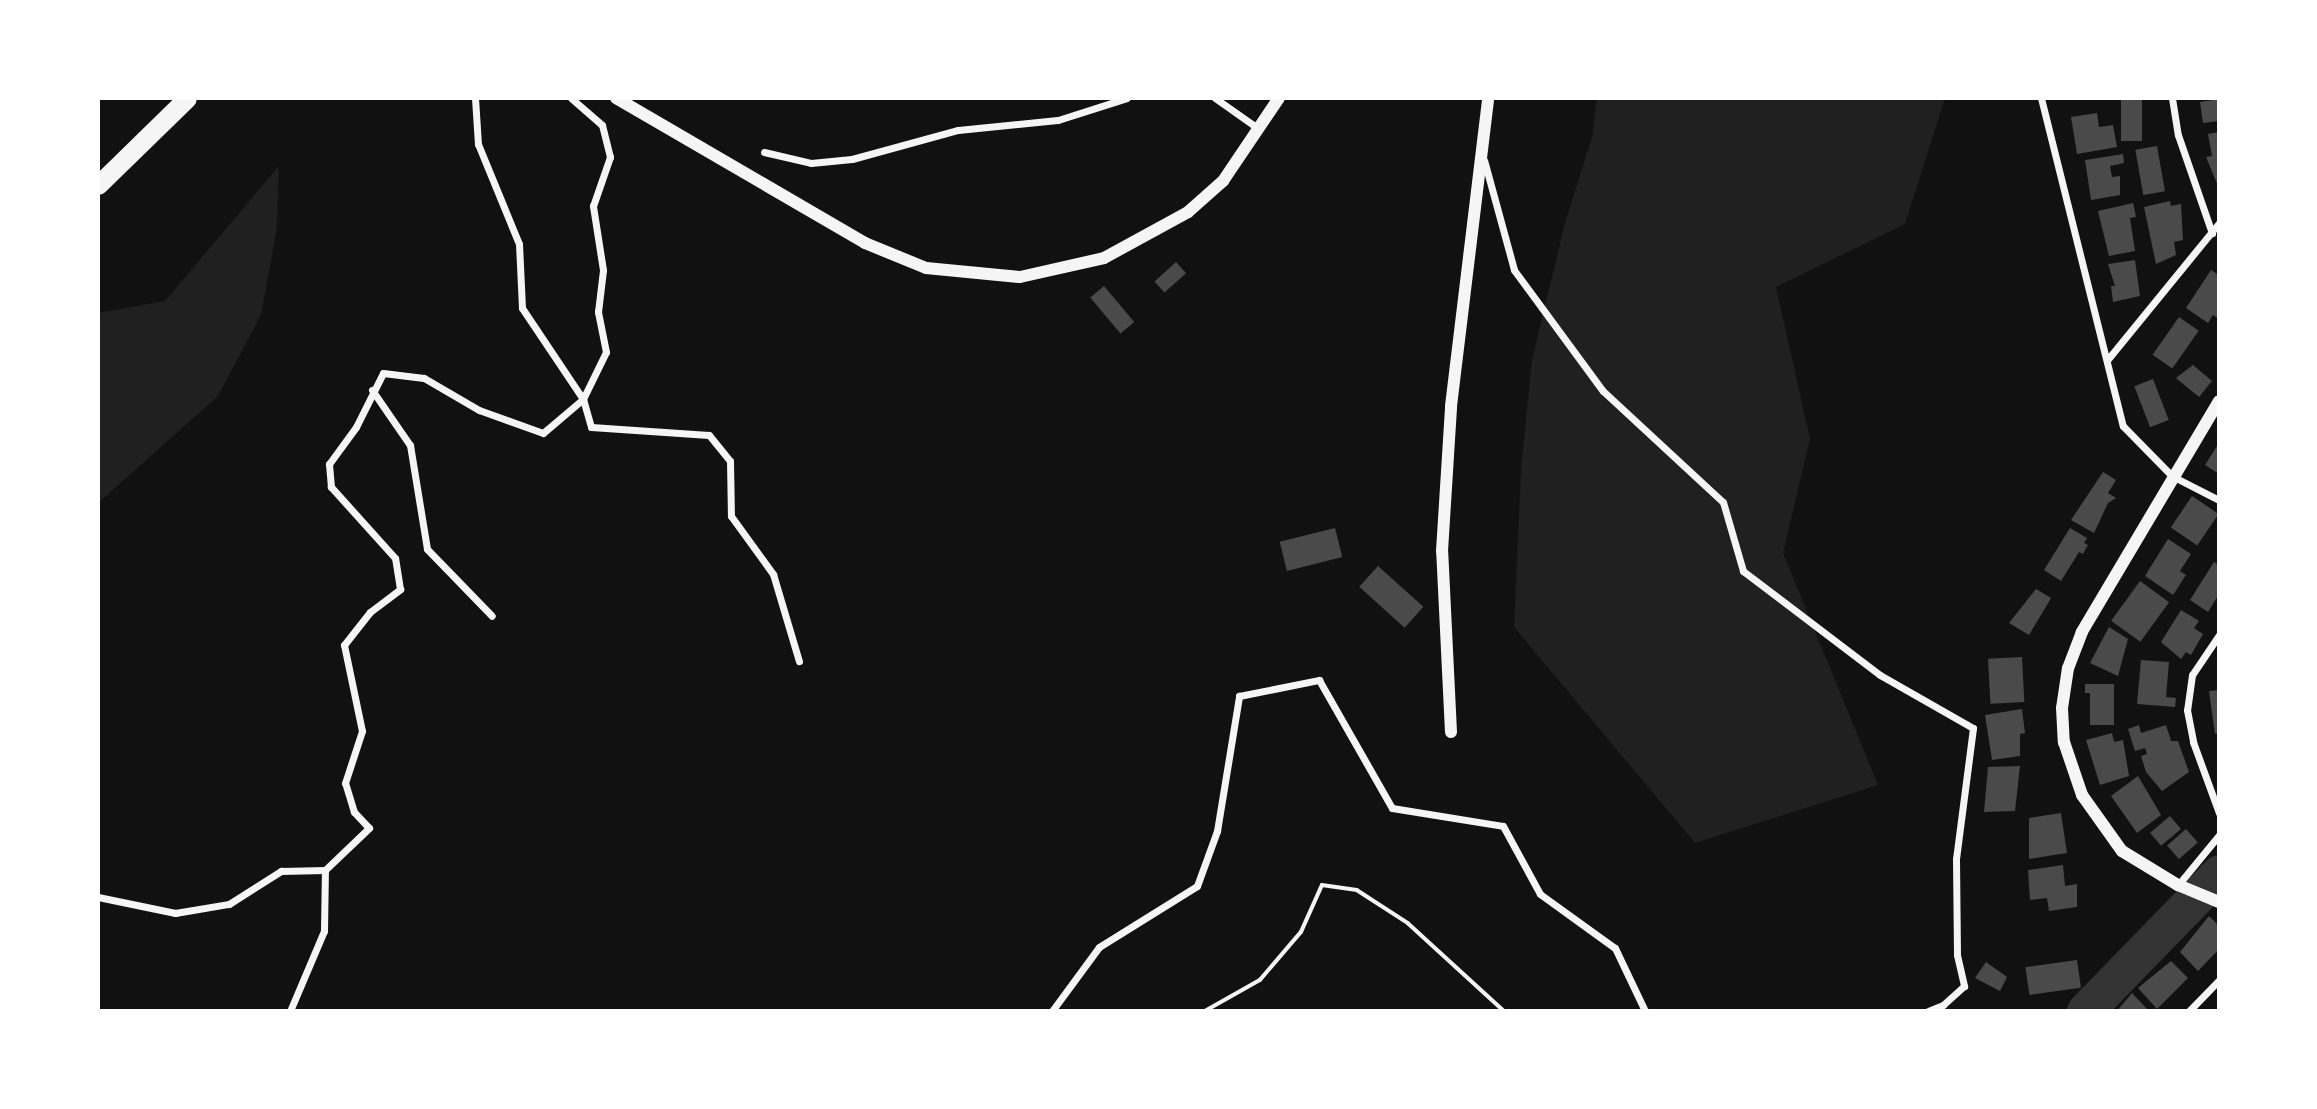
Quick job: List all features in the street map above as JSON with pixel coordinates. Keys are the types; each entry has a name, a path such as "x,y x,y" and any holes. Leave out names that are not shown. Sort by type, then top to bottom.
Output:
{"highway":[{"path":"98,185 187,98"}],"street":[{"path":"475,98 478,144 519,244 522,308 583,399 591,427 709,435 730,461 732,516 773,574 799,661"},
{"path":"98,897 175,913 229,904 281,871 324,870 369,828 354,812 345,783 362,731 344,645 370,612 400,589 395,558 331,487 329,464 356,427 372,390 383,373 424,378 479,411 542,433 583,399 606,352 598,312 603,270 593,206 610,158 602,125 572,98"},
{"path":"616,98 865,243 926,268 972,275 1020,277 1104,258 1142,240 1188,212 1223,181 1279,98"},
{"path":"764,152 811,163 852,159 958,130 1058,120 1127,98"},
{"path":"1215,98 1259,130"},
{"path":"1451,732 1443,551 1451,406 1488,98"},
{"path":"2041,98 2123,426 2172,475 2219,500"},
{"path":"2172,98 2178,135 2212,233"},
{"path":"1481,149 1514,270 1603,391 1723,502 1743,571 1880,675 1973,729 1956,859 1956,955 1964,986 1943,1006 1928,1011"},
{"path":"2108,359 2219,223"},
{"path":"372,390 410,445 426,549 492,616"},
{"path":"2219,401 2172,475 2082,632 2068,668 2062,708 2064,742 2082,795 2122,851 2179,885 2219,902"},
{"path":"2219,635 2192,675 2187,710 2193,742 2219,813"},
{"path":"1052,1011 1099,947 1197,887 1217,831 1239,696 1319,680 1392,808 1503,826 1540,894 1615,948 1645,1011"},
{"path":"2179,885 2219,835"},
{"path":"290,1011 324,931 324,870"},
{"path":"2189,1011 2219,980"}],"path":[{"path":"1205,1011 1261,980 1301,932 1322,885 1357,890 1408,923 1504,1011"}],"shaded area":[{"path":"1597,98 1945,98 1905,224 1776,287 1810,439 1783,553 1878,785 1695,843 1514,627 1521,471 1532,360 1565,223 1592,137"},
{"path":"279,166 277,227 261,315 218,396 98,503 98,313 165,301"}],"building":[{"path":"2121,98 2142,98 2142,141 2121,141"},
{"path":"2219,99 2219,121 2203,123 2200,102"},
{"path":"2097,113 2099,127 2113,125 2117,147 2077,154 2071,117"},
{"path":"2219,132 2218,186 2206,157 2212,156 2208,134"},
{"path":"2157,146 2165,191 2143,195 2135,150"},
{"path":"2123,154 2124,163 2110,166 2112,177 2120,176 2120,195 2091,200 2085,160"},
{"path":"2170,201 2171,206 2181,204 2183,240 2174,242 2176,255 2156,264 2144,207"},
{"path":"2133,203 2136,217 2130,218 2135,251 2109,256 2098,211"},
{"path":"2135,260 2140,296 2113,302 2111,286 2115,286 2108,264"},
{"path":"1176,262 1186,273 1164,293 1154,281"},
{"path":"2211,270 2219,275 2219,319 2213,315 2208,323 2186,308"},
{"path":"1104,286 1134,322 1120,334 1090,298"},
{"path":"2179,317 2199,331 2172,368 2153,355"},
{"path":"2193,365 2212,381 2199,397 2176,378"},
{"path":"2153,379 2169,420 2150,427 2134,386"},
{"path":"2219,443 2219,474 2205,465"},
{"path":"2103,472 2116,480 2108,493 2116,498 2108,503 2094,533 2071,520"},
{"path":"2192,496 2219,514 2197,545 2171,528"},
{"path":"1335,528 1342,557 1287,571 1280,542"},
{"path":"2070,528 2087,538 2084,543 2088,545 2083,554 2079,552 2061,581 2044,570"},
{"path":"2168,539 2191,554 2180,571 2186,575 2173,595 2145,576"},
{"path":"2214,562 2219,565 2219,594 2208,612 2190,600"},
{"path":"1378,566 1423,607 1405,628 1359,587"},
{"path":"2140,581 2169,602 2140,642 2111,621"},
{"path":"2036,589 2051,598 2029,635 2009,623"},
{"path":"2181,610 2199,621 2194,628 2203,634 2191,655 2186,652 2181,659 2161,642"},
{"path":"2109,627 2128,639 2118,676 2090,663"},
{"path":"2022,657 2024,702 1990,704 1988,659"},
{"path":"2141,660 2169,662 2166,697 2176,698 2175,707 2137,704"},
{"path":"2085,684 2114,684 2114,725 2090,725 2090,693 2085,693"},
{"path":"2219,690 2219,733 2215,734 2209,691"},
{"path":"2022,709 2025,733 2020,734 2020,756 1992,760 1985,715"},
{"path":"2139,725 2141,733 2166,725 2171,741 2178,741 2189,772 2162,791 2146,772 2141,756 2147,754 2145,748 2135,751 2128,729"},
{"path":"2112,733 2114,742 2123,740 2129,776 2100,785 2086,740"},
{"path":"2020,766 2015,811 1984,812 1988,767"},
{"path":"2138,776 2161,815 2137,833 2111,796"},
{"path":"2061,813 2067,853 2029,859 2029,818"},
{"path":"2170,816 2181,829 2161,846 2150,833"},
{"path":"2186,829 2198,843 2179,859 2167,845"},
{"path":"2063,865 2065,886 2077,884 2077,907 2049,911 2047,898 2030,900 2028,870"},
{"path":"2209,916 2219,926 2219,949 2198,971 2180,952"},
{"path":"2077,960 2081,988 2029,995 2026,967"},
{"path":"2171,961 2188,978 2157,1009 2138,988"},
{"path":"1986,962 2007,977 2000,991 1975,978"},
{"path":"2132,993 2149,1011 2117,1011"}],"waterway":[{"path":"2085,1011 2219,873"}]}
